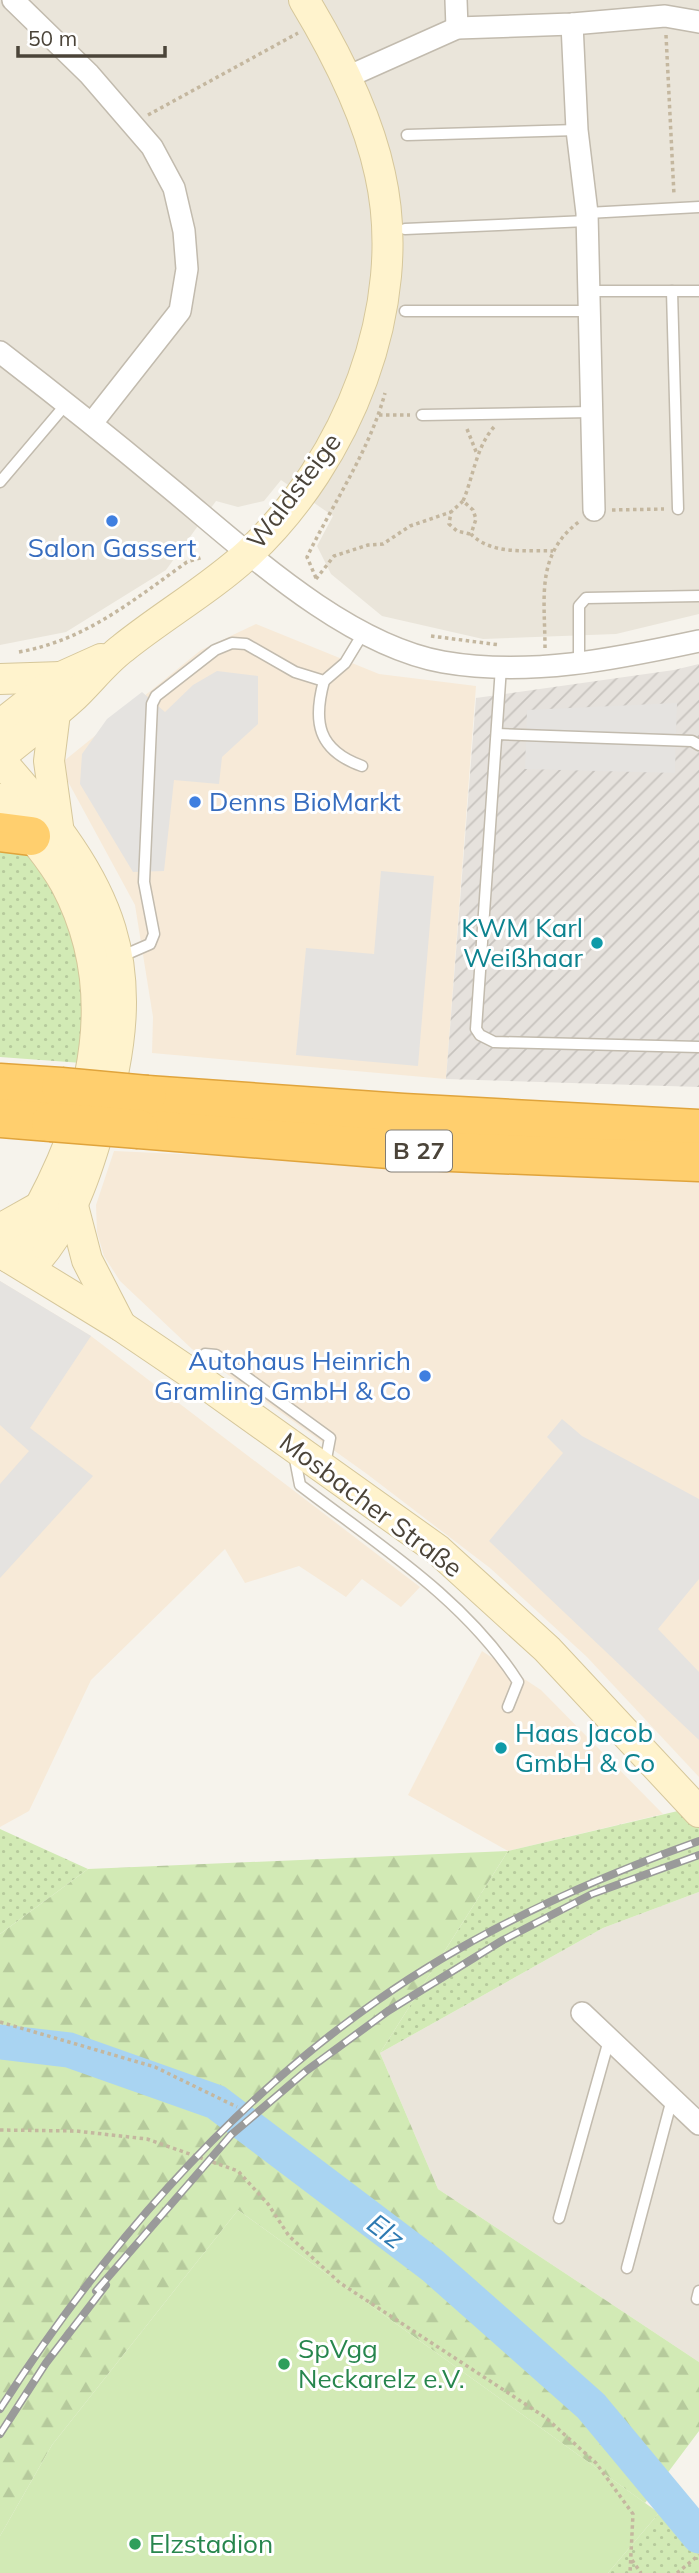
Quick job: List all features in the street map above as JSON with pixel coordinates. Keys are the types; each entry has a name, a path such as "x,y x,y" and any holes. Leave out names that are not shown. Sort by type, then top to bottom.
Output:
{"highway":[{"name":"B 27","path":"0,1083 56,1104 143,1112 402,1150 699,1162"},
{"name":"B 27","path":"0,1118 56,1104"},
{"name":"B 27","path":"143,1112 417,1114 699,1129"}],"street":[{"path":"13,0 89,74 152,147 174,188 184,231 187,269 180,312 92,423"},
{"path":"456,0 457,28"},
{"name":"Waldsteige","path":"0,758 55,713 121,649 217,581 250,552 278,523 337,440 373,347 386,283 386,219 377,162 345,78 311,11"},
{"path":"345,78 457,28 572,24 665,16 699,22"},
{"path":"572,24 577,130 587,217 594,510"},
{"path":"0,352 250,552 311,587 362,635 442,662 501,667 699,641"},
{"name":"Waldsteige","path":"0,725 61,677 121,649"},
{"path":"0,679 61,677"},
{"path":"30,831 49,761 55,713"},
{"path":"0,758 30,831 85,870 106,915 120,957 123,1002 114,1078 73,1206 57,1237 13,1260"},
{"path":"0,799 30,831 64,882 83,925 93,965 97,1011 93,1060 72,1144 13,1260"},
{"path":"0,1229 41,1206"},
{"path":"73,1206 88,1260 121,1326"},
{"name":"Mosbacher Straße","path":"13,1260 121,1326 186,1370 438,1550 547,1649 699,1811"},
{"path":"582,2013 699,2124"}],"lane":[{"path":"407,135 577,130"},
{"path":"405,229 699,207"},
{"path":"672,291 678,509"},
{"path":"405,311 589,301 672,291 699,291"},
{"path":"0,482 67,403"},
{"path":"422,415 592,412"},
{"path":"0,461 10,470"},
{"path":"580,656 579,606 586,598 699,596"},
{"path":"362,635 341,669 324,681 317,708 319,727 337,752 362,766"},
{"path":"120,957 150,944 153,934 144,882 152,704 156,696 215,650 232,643 246,644 295,672 324,681"},
{"path":"501,667 475,1022 480,1035 494,1042 699,1047"},
{"path":"497,734 692,741 699,745"},
{"path":"186,1370 205,1354 216,1355 330,1437 324,1468"},
{"path":"292,1445 300,1485 463,1614 501,1656 518,1682 508,1707"},
{"path":"559,2218 609,2040"},
{"path":"627,2268 672,2099"}],"path":[{"path":"132,124 311,11"},
{"path":"665,16 675,208"},
{"path":"311,587 307,557 348,483 379,415 386,389"},
{"path":"311,587 334,556 368,545 383,544 410,526 450,512 463,501 477,459 492,429 501,422 516,425 520,413"},
{"path":"455,414 470,433 477,459"},
{"path":"379,415 422,415"},
{"path":"463,501 473,510 476,519 471,534"},
{"path":"545,650 544,573 553,551 575,524 594,510 678,509"},
{"path":"450,512 449,524 457,531 471,534 491,547 553,551"},
{"path":"15,653 46,647 82,634 187,562"},
{"path":"427,635 510,646"},
{"path":"533,649 580,656"},
{"path":"0,2022 155,2067 237,2107"},
{"path":"0,2130 76,2131 147,2139 237,2171 268,2204 289,2236 340,2283 545,2417 596,2463 633,2514 630,2573"},
{"path":"677,2573 699,2555"},
{"path":"631,2559 641,2573"}],"shaded area":[{"path":"0,0 699,0 699,614 616,634 483,639 382,616 331,574 317,546 333,516 281,480 264,501 238,507 216,501 166,570 66,632 0,645"},
{"path":"256,624 379,674 476,686 446,1079 152,1053 153,1017 135,905 59,765 201,650"},
{"path":"699,664 699,1087 446,1079 476,698 674,670"},
{"path":"217,671 258,676 258,724 222,757 219,784 174,780 164,871 133,872 80,784 82,754 107,719 142,692 165,712 193,685"},
{"path":"677,703 675,773 525,769 527,710"},
{"path":"381,871 434,876 418,1066 296,1055 306,948 374,954"},
{"path":"114,1151 699,1178 699,1777 587,1657 490,1568 367,1474 192,1349 120,1281 104,1256 97,1232 96,1205"},
{"path":"0,1281 91,1336 420,1587 401,1607 362,1579 346,1597 299,1566 245,1583 225,1549 91,1680 29,1811 0,1827"},
{"path":"0,1281 91,1336 30,1428 93,1476 0,1578 0,1484 29,1451 0,1425"},
{"path":"562,1419 582,1436 699,1499 699,1579 658,1629 699,1672 699,1740 489,1541 563,1453 547,1437"},
{"path":"482,1651 541,1690 663,1814 508,1851 408,1795"},
{"path":"699,1892 699,2362 438,2189 380,2053 603,1928"}],"green space":[{"path":"0,841 20,850 37,866 53,889 65,916 83,973 87,999 89,1025 82,1063 0,1057"},
{"path":"699,1806 699,1892 603,1928 380,2053 508,1851"},
{"path":"0,1829 88,1869 0,1934"},
{"path":"508,1851 380,2053 438,2189 699,2362 699,2431 645,2503 238,2210 52,2445 0,2536 0,1934 88,1869"},
{"name":"SpVgg Neckarelz e.V.","path":"238,2210 659,2513 608,2573 0,2573 0,2536 52,2445"},
{"path":"659,2513 699,2542 699,2573 608,2573"}],"waterway":[{"name":"Elz","path":"0,2042 69,2050 216,2102 433,2266 591,2406 699,2536"}],"railway":[{"path":"0,2409 39,2351 123,2239 218,2135 322,2042 415,1975 493,1930 615,1873 699,1841"},
{"path":"96,2291 231,2135 306,2071 388,2011 503,1940 592,1894 699,1855"},
{"path":"0,2434 46,2363 106,2285"}],"place":[{"name":"Salon Gassert","path":"112,521"},
{"name":"Denns BioMarkt","path":"195,802"},
{"name":"KWM Karl Weißhaar","path":"597,943"},
{"name":"Autohaus Heinrich Gramling GmbH & Co","path":"425,1376"},
{"name":"Haas Jacob GmbH & Co","path":"501,1748"},
{"name":"SpVgg Neckarelz e.V.","path":"284,2364"},
{"name":"Elzstadion","path":"135,2544"}]}
